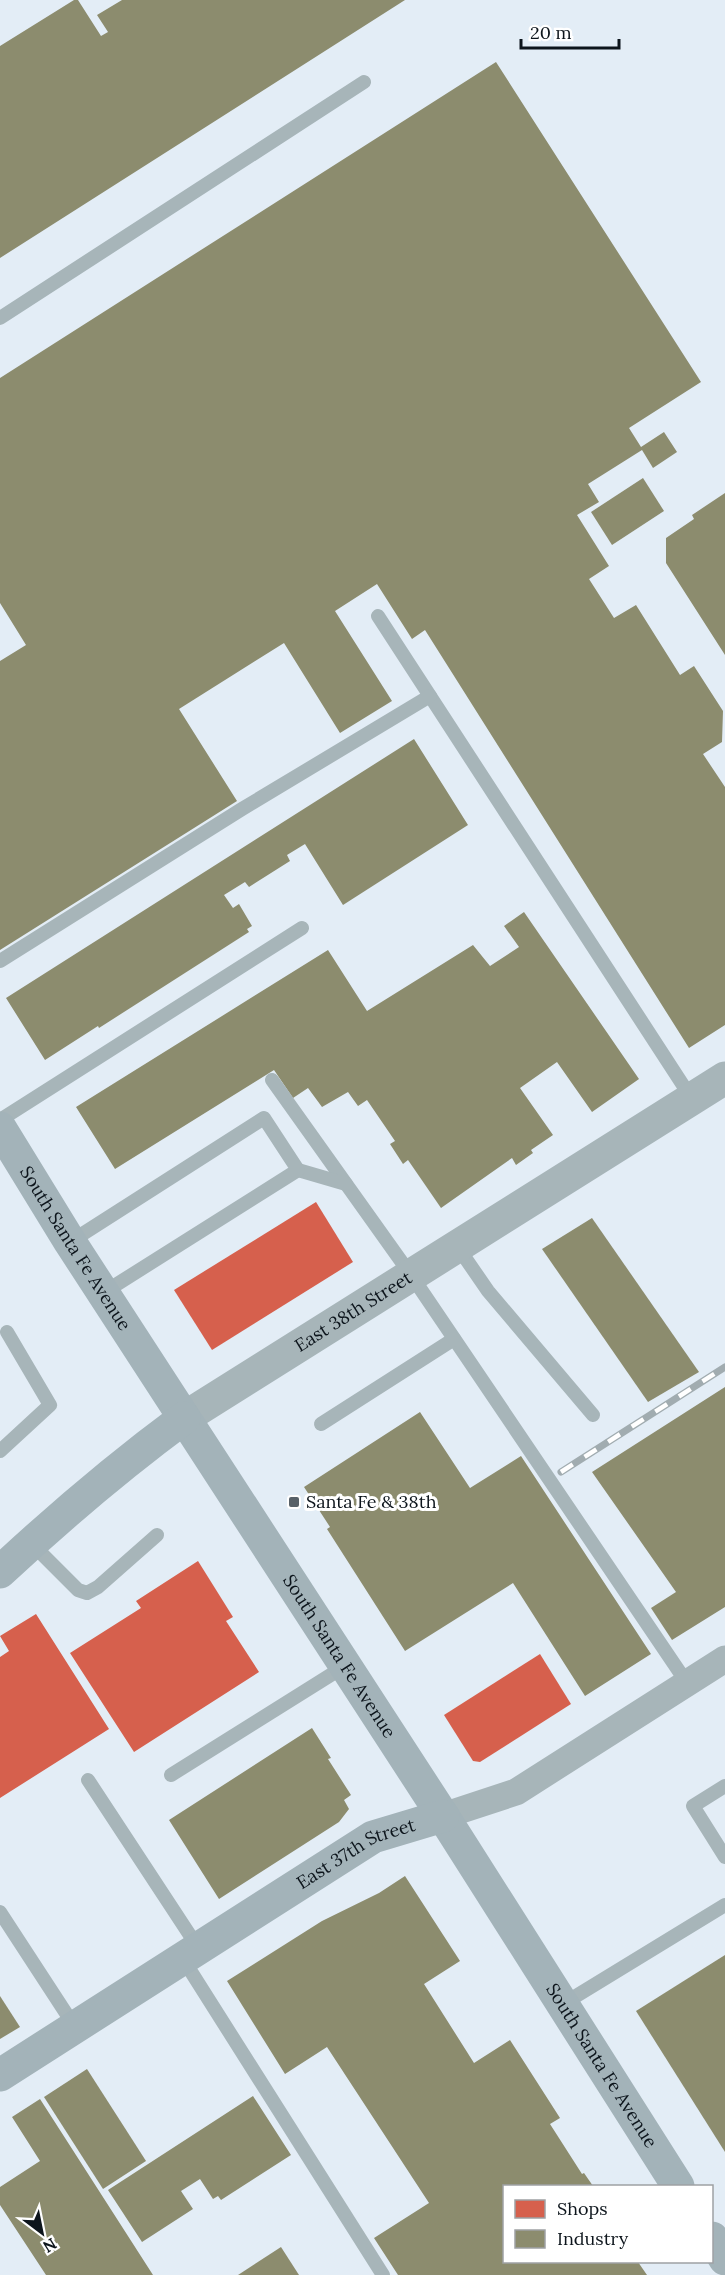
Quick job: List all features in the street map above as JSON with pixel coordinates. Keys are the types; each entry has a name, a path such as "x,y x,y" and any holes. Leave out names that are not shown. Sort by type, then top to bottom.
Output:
{"main road":[{"name":"South Santa Fe Avenue","path":"0,1128 70,1242 443,1816 677,2185"},
{"name":"East 38th Street","path":"0,1572 127,1460 184,1418"},
{"name":"East 37th Street","path":"0,2074 374,1837 443,1816"},
{"path":"713,2241 725,2259"}],"street":[{"name":"East 38th Street","path":"184,1418 725,1078"},
{"name":"East 37th Street","path":"443,1816 516,1792 725,1659"}],"lane":[{"path":"0,318 364,82"},
{"path":"378,616 692,1099"},
{"path":"0,961 253,802 430,696"},
{"path":"0,1120 302,928"},
{"path":"272,1080 411,1275 687,1683"},
{"path":"70,1242 264,1118 298,1170 346,1184"},
{"path":"103,1293 298,1170"},
{"path":"457,1246 488,1291 593,1415"},
{"path":"0,1451 50,1405 7,1332"},
{"path":"321,1424 454,1340"},
{"path":"31,1543 78,1590 87,1593 98,1587 157,1535"},
{"path":"171,1775 345,1666"},
{"path":"88,1780 383,2275"},
{"path":"725,1786 693,1806 725,1857"},
{"path":"562,2004 725,1905"},
{"path":"0,1912 75,2027"}],"building: Shops":[{"path":"316,1202 353,1262 212,1350 174,1290"},
{"path":"198,1561 233,1617 226,1621 259,1672 134,1752 70,1653 141,1608 136,1601"},
{"path":"36,1614 109,1729 0,1798 0,1657 9,1651 0,1636"},
{"path":"540,1654 571,1704 480,1762 473,1761 444,1715"}],"building: Industry":[{"path":"74,0 78,0 101,36 108,32 97,15 122,0 405,0 0,258 0,46"},
{"path":"496,62 701,382 629,428 641,447 664,432 677,452 653,468 642,450 588,484 599,502 577,515 609,566 589,579 614,618 636,605 680,675 694,666 723,711 722,742 703,754 725,787 725,1025 689,1048 425,630 412,639 377,584 335,611 392,701 340,733 284,643 179,709 237,801 0,950 0,661 26,645 0,603 0,378"},
{"path":"643,478 664,511 612,545 591,512"},
{"path":"725,493 725,655 666,563 666,538 694,519 692,515"},
{"path":"414,739 468,825 343,905 305,844 287,855 290,861 249,887 245,882 224,895 233,908 239,904 252,926 247,929 249,932 45,1060 6,998"},
{"path":"524,912 639,1079 592,1112 557,1062 520,1088 553,1135 531,1150 533,1153 516,1165 512,1158 441,1208 408,1160 403,1164 390,1144 395,1141 367,1100 358,1106 348,1092 322,1107 308,1088 293,1098 274,1070 115,1169 76,1107 328,950 367,1011 473,945 490,966 519,947 504,926"},
{"path":"592,1218 699,1372 648,1402 542,1249"},
{"path":"725,1387 725,1607 672,1640 651,1608 676,1592 592,1472"},
{"path":"420,1412 470,1488 521,1456 651,1654 585,1696 513,1583 405,1651 327,1529 330,1527 304,1487"},
{"path":"312,1728 351,1795 344,1800 349,1809 339,1822 219,1899 169,1820"},
{"path":"405,1876 460,1961 424,1984 474,2063 510,2040 560,2118 550,2124 582,2174 584,2173 592,2185 503,2185 503,2263 639,2263 647,2275 398,2275 374,2238 429,2203 327,2047 285,2074 227,1981 322,1921 379,1893"},
{"path":"725,1955 725,2152 636,2011"},
{"path":"0,1996 20,2027 0,2039"},
{"path":"87,2069 146,2161 103,2189 44,2097"},
{"path":"253,2096 291,2155 221,2200 218,2196 213,2199 200,2179 181,2191 193,2209 142,2242 108,2190"},
{"path":"40,2099 153,2275 46,2275 0,2205 0,2187 40,2161 12,2117"},
{"path":"281,2247 299,2275 238,2275"}],"railway":[{"path":"561,1472 725,1367"}],"place":[{"name":"Santa Fe & 38th","path":"294,1502"}]}
